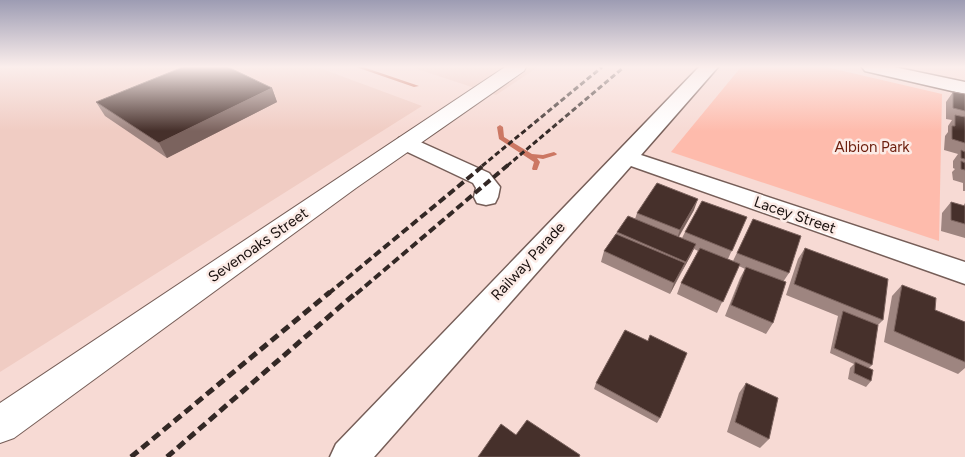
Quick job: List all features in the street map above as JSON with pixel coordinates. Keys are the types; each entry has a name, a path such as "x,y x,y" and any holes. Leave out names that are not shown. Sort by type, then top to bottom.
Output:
{"main road":[{"name":"Sevenoaks Street","path":"0,425 484,88"}],"street":[{"name":"Railway Parade","path":"349,457 689,88"},
{"path":"407,143 481,178 488,187 486,197"},
{"name":"Lacey Street","path":"626,157 965,272"}],"shaded area":[{"path":"0,88 374,88 422,106 0,372"},
{"path":"476,88 506,88 496,95"}],"green space":[{"name":"Albion Park","path":"723,88 918,88 942,94 939,241 671,152"}],"building":[{"path":"130,88 271,88 159,143 96,102"},
{"path":"953,92 965,94 965,111 953,108"},
{"path":"955,115 965,117 965,143 952,139 952,126 955,126"},
{"path":"961,150 965,152 965,159 961,158"},
{"path":"961,161 965,163 965,170 961,169"},
{"path":"657,183 698,199 680,230 637,213"},
{"path":"702,201 747,217 732,251 685,232"},
{"path":"951,202 965,206 965,224 951,220"},
{"path":"628,216 696,244 686,262 617,232"},
{"path":"753,219 801,236 789,273 737,253"},
{"path":"616,234 685,263 674,283 604,251"},
{"path":"700,248 740,264 723,302 681,283"},
{"path":"805,248 888,279 883,320 794,284"},
{"path":"746,267 786,282 773,323 731,305"},
{"path":"902,285 936,298 935,310 965,322 965,362 894,331"},
{"path":"843,311 878,325 872,365 834,348"},
{"path":"625,330 648,341 650,335 687,353 660,418 596,383"},
{"path":"855,362 873,370 871,381 854,373"},
{"path":"746,383 778,398 769,439 735,422"},
{"path":"527,420 580,455 579,457 478,457 501,424 516,435"}],"waterway":[{"path":"500,127 501,138 531,156"},
{"path":"531,156 543,157 554,154"},
{"path":"531,156 537,162 535,169"}],"railway":[{"path":"482,166 576,88"},
{"path":"507,166 599,88"},
{"path":"328,294 484,165"},
{"path":"356,294 508,165"},
{"path":"131,457 330,292"},
{"path":"167,457 357,292"}]}
